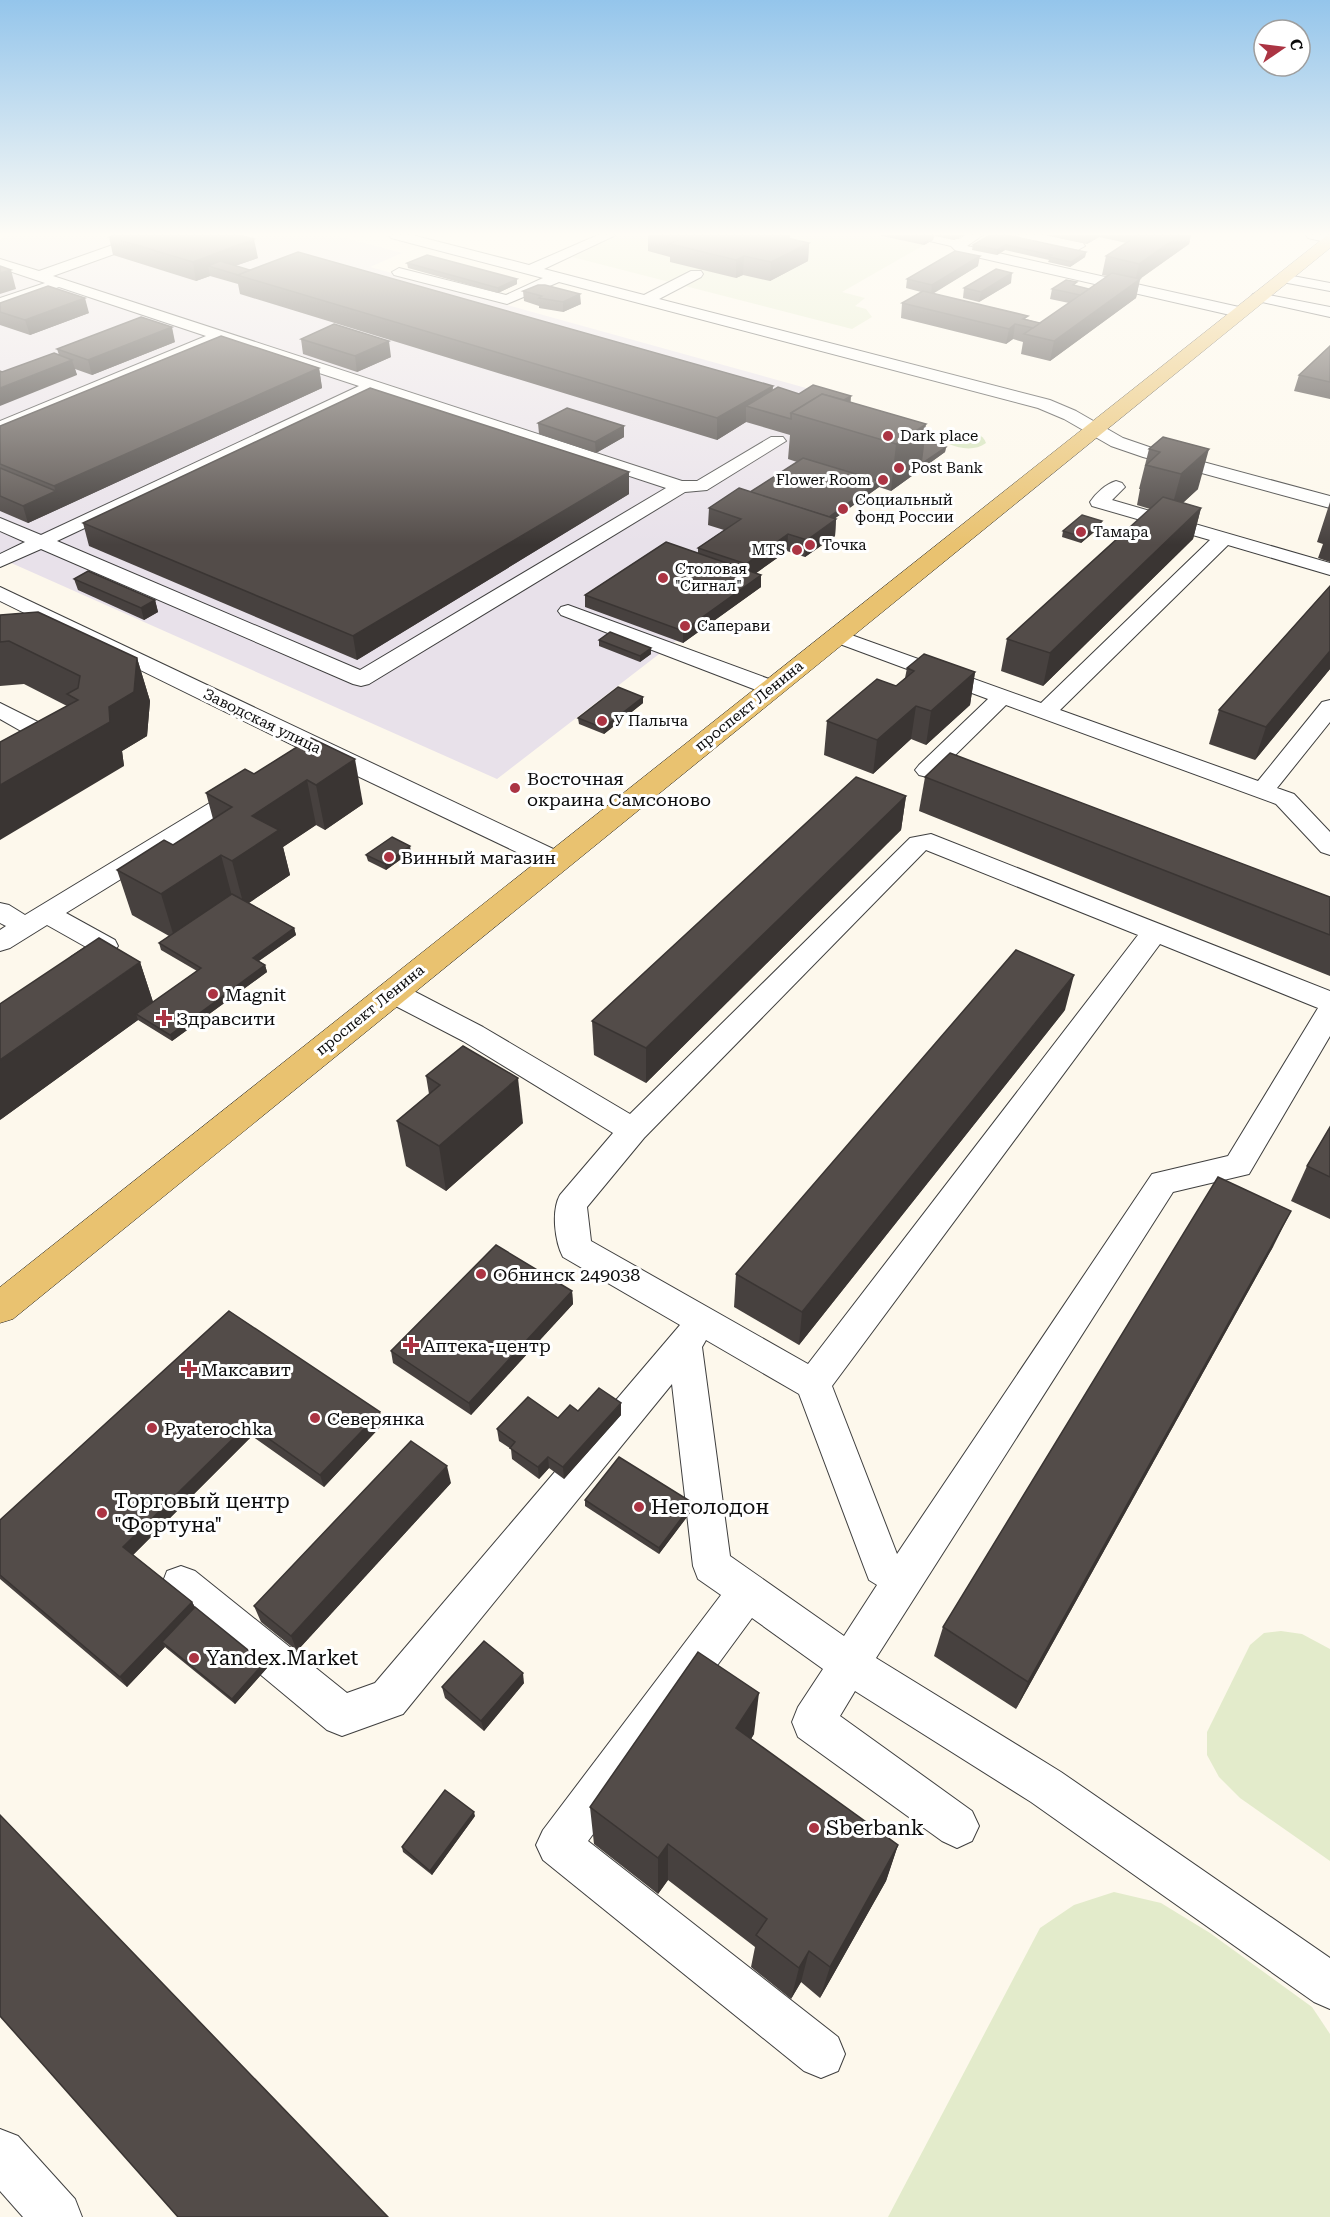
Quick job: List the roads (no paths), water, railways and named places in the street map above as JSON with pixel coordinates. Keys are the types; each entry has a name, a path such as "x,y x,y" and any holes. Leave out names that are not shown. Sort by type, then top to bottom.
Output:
{"main road":[{"name":"проспект Ленина","path":"0,1308 1206,338"}],"street":[{"path":"0,427 214,338"},
{"path":"228,338 681,487 701,486 777,441"},
{"path":"791,338 1044,404 1117,442 1149,453 1330,501"},
{"path":"783,351 820,346"},
{"path":"0,561 373,386"},
{"path":"0,524 361,679 681,487"},
{"path":"1116,487 1099,502 1330,569"},
{"path":"1045,712 1224,538"},
{"name":"Заводская улица","path":"0,594 307,754 557,861"},
{"path":"0,618 26,606"},
{"path":"568,610 772,688"},
{"path":"836,636 1285,799 1330,847"},
{"path":"927,770 1002,697"},
{"path":"1262,791 1330,707"},
{"path":"0,710 40,732 37,748 0,768"},
{"path":"0,942 268,778"},
{"path":"902,1580 884,1567 813,1384 693,1332 575,1248 571,1204 633,1130 919,843 931,842 1330,1002"},
{"path":"0,911 37,920 105,946 57,979"},
{"path":"813,1384 1155,932"},
{"path":"392,992 473,1034 633,1130"},
{"path":"957,1826 813,1722 902,1580 1163,1182 1238,1166 1330,1012"},
{"path":"181,1584 342,1715 388,1699 693,1332"},
{"path":"693,1332 712,1566 850,1665 1046,1787 1330,1986"},
{"path":"747,1592 558,1845 821,2054"},
{"path":"0,2154 57,2217"}],"place":[{"name":"Dark place","path":"888,436"},
{"name":"Post Bank","path":"899,468"},
{"name":"Flower Room","path":"883,480"},
{"name":"Социальный фонд России","path":"843,509"},
{"name":"Тамара","path":"1081,532"},
{"name":"Точка","path":"810,545"},
{"name":"MTS","path":"797,550"},
{"name":"Столовая \"Сигнал\"","path":"663,578"},
{"name":"Саперави","path":"685,626"},
{"name":"У Палыча","path":"602,721"},
{"name":"Восточная окраина Самсоново","path":"515,788"},
{"name":"Винный магазин","path":"389,857"},
{"name":"Magnit","path":"213,994"},
{"name":"Здравсити","path":"164,1018"},
{"name":"Обнинск 249038","path":"481,1274"},
{"name":"Аптека-центр","path":"411,1345"},
{"name":"Максавит","path":"189,1369"},
{"name":"Северянка","path":"315,1418"},
{"name":"Pyaterochka","path":"152,1428"},
{"name":"Неголодон","path":"639,1507"},
{"name":"Торговый центр \"Фортуна\"","path":"102,1513"},
{"name":"Yandex.Market","path":"194,1658"},
{"name":"Sberbank","path":"814,1828"}]}
